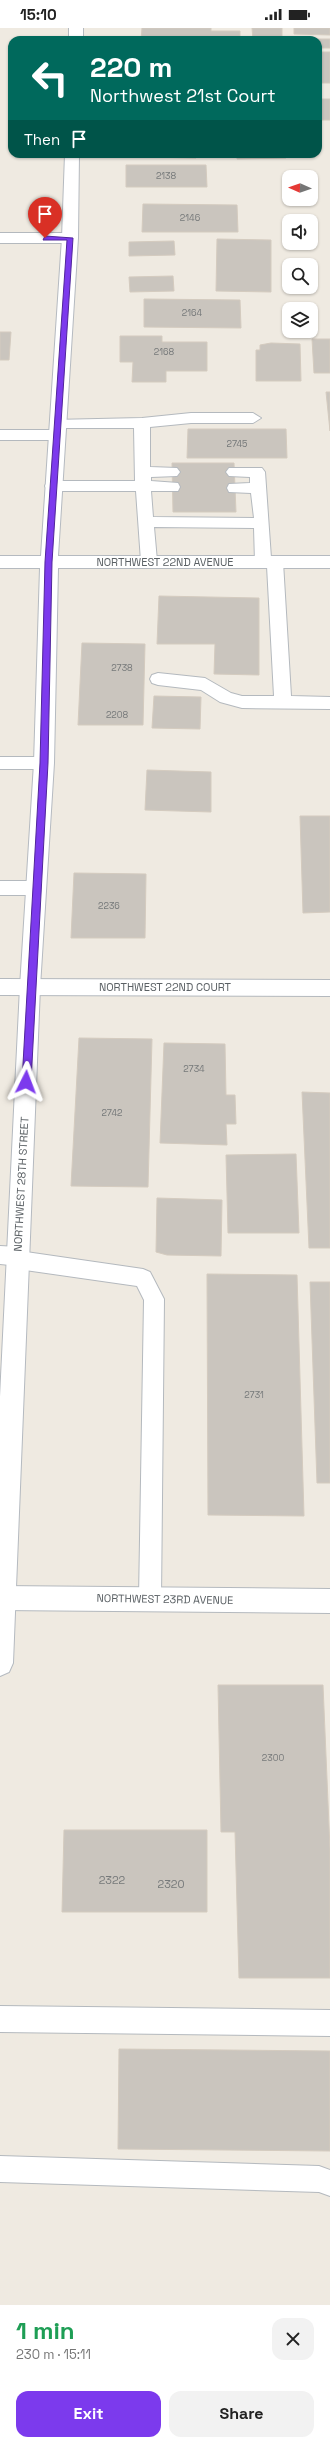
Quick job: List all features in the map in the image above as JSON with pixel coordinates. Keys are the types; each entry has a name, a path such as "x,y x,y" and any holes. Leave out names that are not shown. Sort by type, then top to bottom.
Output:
{"street":[{"name":"NORTHWEST 28TH STREET","path":"0,1663 12,1257 44,763 49,562 70,238 72,158"},
{"path":"0,238 70,238"},
{"name":"NORTHWEST 22ND AVENUE","path":"0,562 330,562"},
{"name":"NORTHWEST 22ND COURT","path":"0,987 330,988"},
{"name":"NORTHWEST 23RD AVENUE","path":"2,1598 330,1600"}],"lane":[{"path":"0,436 57,429 191,418 253,418"},
{"path":"142,423 143,479 149,562"},
{"path":"234,472 257,472 262,523 269,562 283,703"},
{"path":"53,486 143,479 172,479"},
{"path":"235,488 258,488"},
{"path":"146,522 262,523"},
{"path":"158,679 205,684 226,698 242,702 330,703"},
{"path":"0,764 44,763"},
{"path":"0,888 37,888"},
{"path":"12,1257 143,1278 154,1299 150,1599"},
{"path":"0,2019 330,2023"},
{"path":"0,2169 270,2177 319,2180 330,2183"}],"building":[{"path":"142,28 211,28 211,31 240,31 240,36 141,36"},
{"path":"252,28 282,28 282,36 253,36"},
{"path":"294,28 330,28 330,35 294,34"},
{"path":"322,39 330,39 330,48 322,48"},
{"path":"322,52 330,52 330,83 322,83"},
{"path":"322,99 330,99 330,120 322,120"},
{"path":"237,158 286,158 237,159"},
{"path":"126,165 206,165 207,187 126,187"},
{"path":"143,204 237,205 238,232 142,232"},
{"path":"217,239 271,240 271,292 216,291"},
{"path":"174,241 175,255 129,256 129,242"},
{"path":"173,276 174,291 130,292 129,277"},
{"path":"144,299 240,300 241,328 144,327"},
{"path":"0,332 11,332 9,360 0,360"},
{"path":"120,336 162,336 162,342 207,342 207,371 166,371 166,382 132,382 133,362 120,362"},
{"path":"312,339 330,339 330,373 314,373"},
{"path":"271,343 300,344 301,381 256,381 256,350 260,350 260,345"},
{"path":"326,392 330,392 330,431"},
{"path":"188,429 286,429 287,458 187,458"},
{"path":"172,463 234,463 236,512 173,512"},
{"path":"159,596 259,598 259,675 214,674 215,644 157,644"},
{"path":"82,643 145,644 143,725 78,725"},
{"path":"154,696 201,697 200,729 152,728"},
{"path":"147,770 211,772 211,812 145,810"},
{"path":"300,816 330,816 330,912 303,913"},
{"path":"74,873 146,874 145,938 71,938"},
{"path":"79,1038 152,1039 148,1187 71,1186"},
{"path":"164,1043 225,1044 226,1095 235,1095 236,1124 226,1124 227,1145 160,1143"},
{"path":"302,1092 330,1093 330,1248 309,1248"},
{"path":"296,1154 299,1233 228,1233 226,1155"},
{"path":"157,1198 222,1200 221,1256 167,1255 156,1252"},
{"path":"207,1274 297,1275 304,1516 208,1515"},
{"path":"310,1282 330,1282 330,1483 317,1483"},
{"path":"218,1685 323,1685 330,1849 330,1978 239,1978 235,1832 221,1832"},
{"path":"64,1830 207,1830 207,1912 62,1912"},
{"path":"119,2049 330,2051 330,2151 118,2149"}],"route":[{"path":"26,1082 30,987 44,763 49,562 70,238 45,238"}]}
